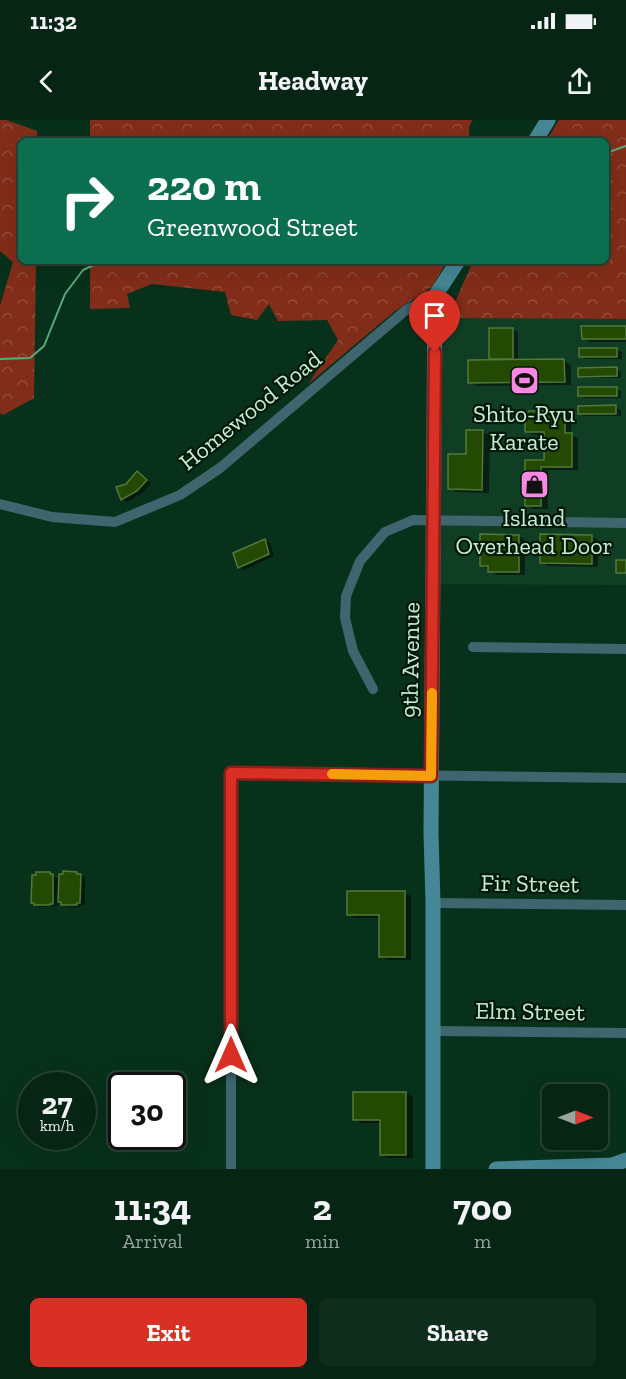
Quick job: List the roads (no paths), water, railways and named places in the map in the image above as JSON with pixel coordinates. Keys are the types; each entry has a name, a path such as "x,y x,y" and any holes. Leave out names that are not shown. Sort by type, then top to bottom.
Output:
{"main road":[{"path":"537,138 548,120"},
{"path":"435,296 456,264"},
{"name":"9th Avenue","path":"433,1169 431,776 435,296"},
{"path":"496,1169 612,1165 626,1160"}],"street":[{"name":"Homewood Road","path":"0,504 52,517 115,522 180,495 220,468 406,310 435,296"},
{"path":"373,689 353,651 345,618 346,596 360,561 385,532 413,520 626,523"},
{"path":"473,647 626,649"},
{"path":"231,1169 231,773 626,778"},
{"name":"Fir Street","path":"433,903 626,905"},
{"name":"Elm Street","path":"433,1030 626,1033"}],"waterway":[{"path":"609,152 626,146"},
{"path":"0,359 30,358 44,346 65,294 83,270 96,264"}],"place":[{"name":"Shito-Ryu Karate","path":"524,380"},
{"name":"Island Overhead Door","path":"534,484"}]}
